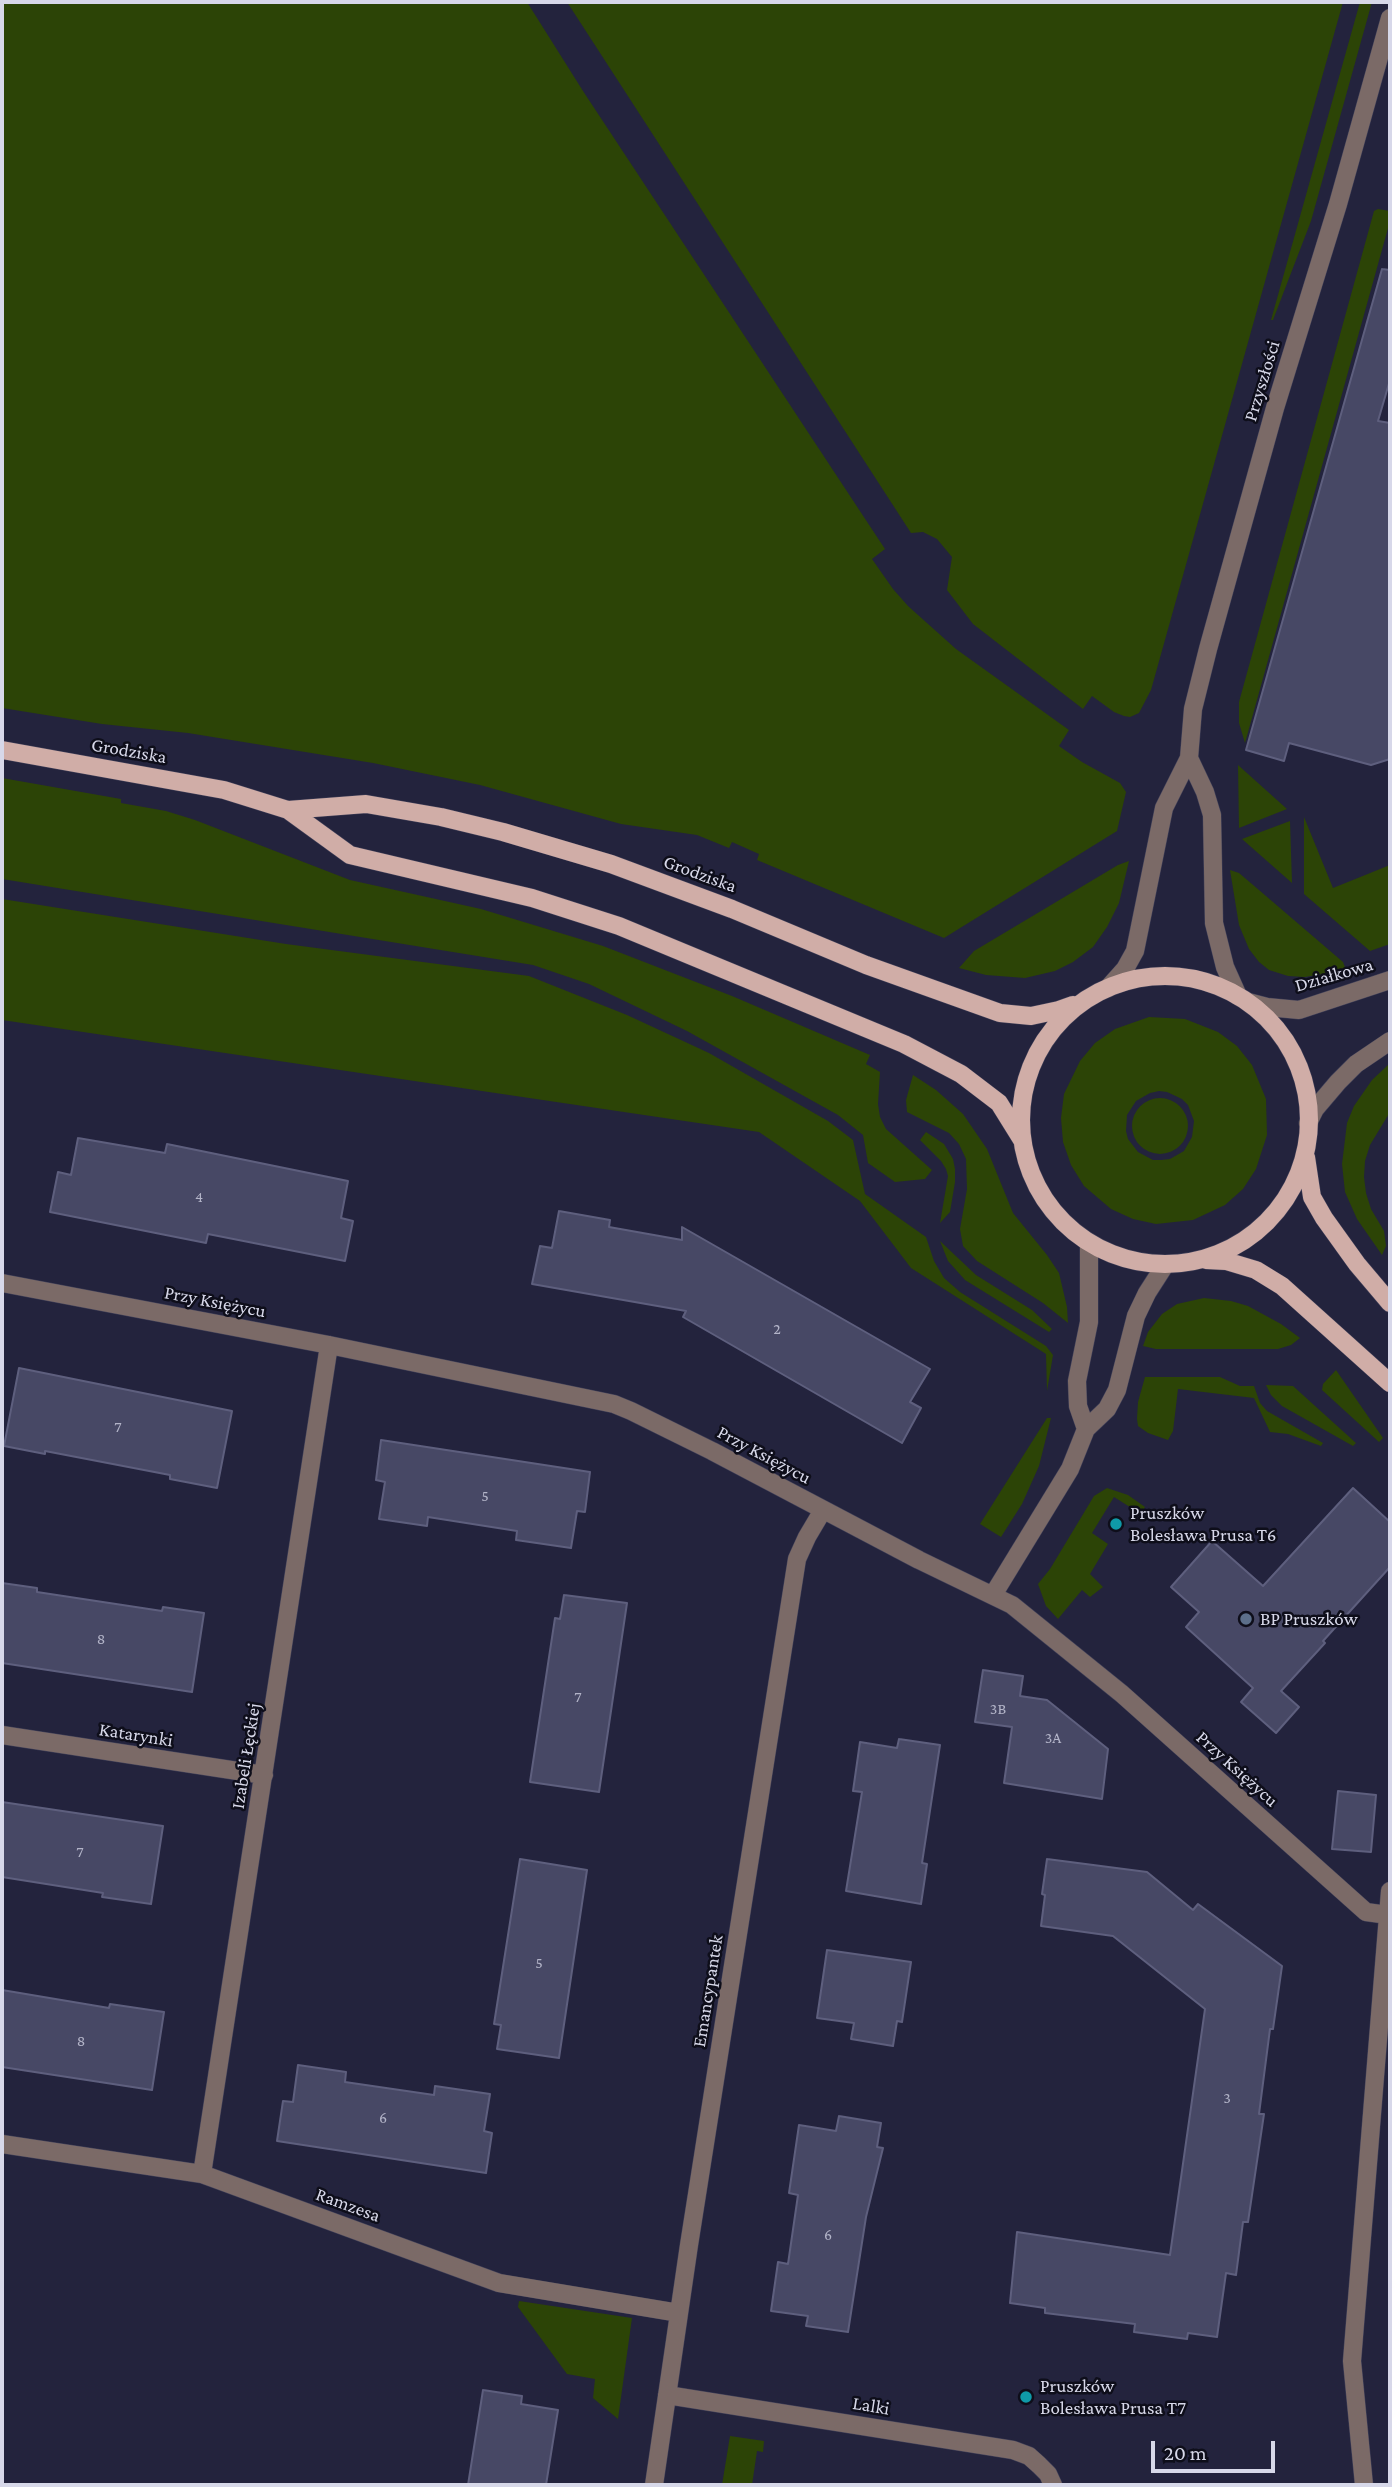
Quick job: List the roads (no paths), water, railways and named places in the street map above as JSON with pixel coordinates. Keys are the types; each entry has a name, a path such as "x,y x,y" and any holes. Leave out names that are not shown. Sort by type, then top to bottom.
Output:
{"main road":[{"name":"Grodziska","path":"2,750 201,785 288,810 350,855 532,898 619,926 904,1044 961,1074 981,1087 1007,1113 1022,1140"},
{"name":"Grodziska","path":"288,810 366,804 441,817 503,832 611,864 733,909 866,965 1000,1013 1031,1016 1059,1010 1085,1000"},
{"path":"1390,1303 1337,1238 1318,1207 1309,1182 1306,1163 1308,1105 1302,1078 1293,1054 1278,1031 1243,999 1213,985 1187,978 1160,976 1134,979 1085,1000 1064,1017 1046,1038 1033,1061 1023,1091 1020,1113 1022,1140 1035,1185 1068,1227 1089,1243 1113,1255 1139,1263 1165,1265 1226,1261 1256,1269 1282,1286 1390,1382"},
{"path":"1192,1262 1218,1254 1263,1226 1281,1206 1295,1183 1307,1143"}],"street":[{"name":"Przyszłości","path":"1108,988 1125,969 1135,951 1164,808 1189,758 1193,709 1208,649 1275,408 1338,204 1390,18"},
{"name":"Przyszłości","path":"1189,758 1205,792 1212,815 1214,923 1225,967 1243,999"},
{"name":"Działkowa","path":"1243,999 1267,1007 1299,1010 1390,980"},
{"path":"1308,1123 1338,1082 1356,1064 1390,1041"},
{"path":"1086,1429 1078,1406 1077,1381 1088,1322 1089,1243"},
{"path":"993,1595 1070,1469 1086,1429 1107,1409 1117,1390 1136,1316 1165,1265"},
{"name":"Przy Księżycu","path":"2,1283 330,1345 614,1404 712,1451 919,1560 1012,1605 1122,1695 1366,1912 1388,1915"},
{"name":"Izabeli Łęckiej","path":"202,2174 330,1345"},
{"name":"Emancypantek","path":"654,2485 797,1559 823,1510"},
{"name":"Katarynki","path":"2,1735 264,1775"},
{"path":"1364,2485 1352,2361 1390,1892"},
{"name":"Ramzesa","path":"2,2144 202,2174 499,2283 679,2313"},
{"name":"Lalki","path":"667,2395 1013,2450 1029,2456 1040,2465 1053,2485"}],"place":[{"name":"Pruszków Bolesława Prusa T6","path":"1116,1524"},
{"name":"BP Pruszków","path":"1246,1619"},
{"name":"Pruszków Bolesława Prusa T7","path":"1026,2397"}]}
